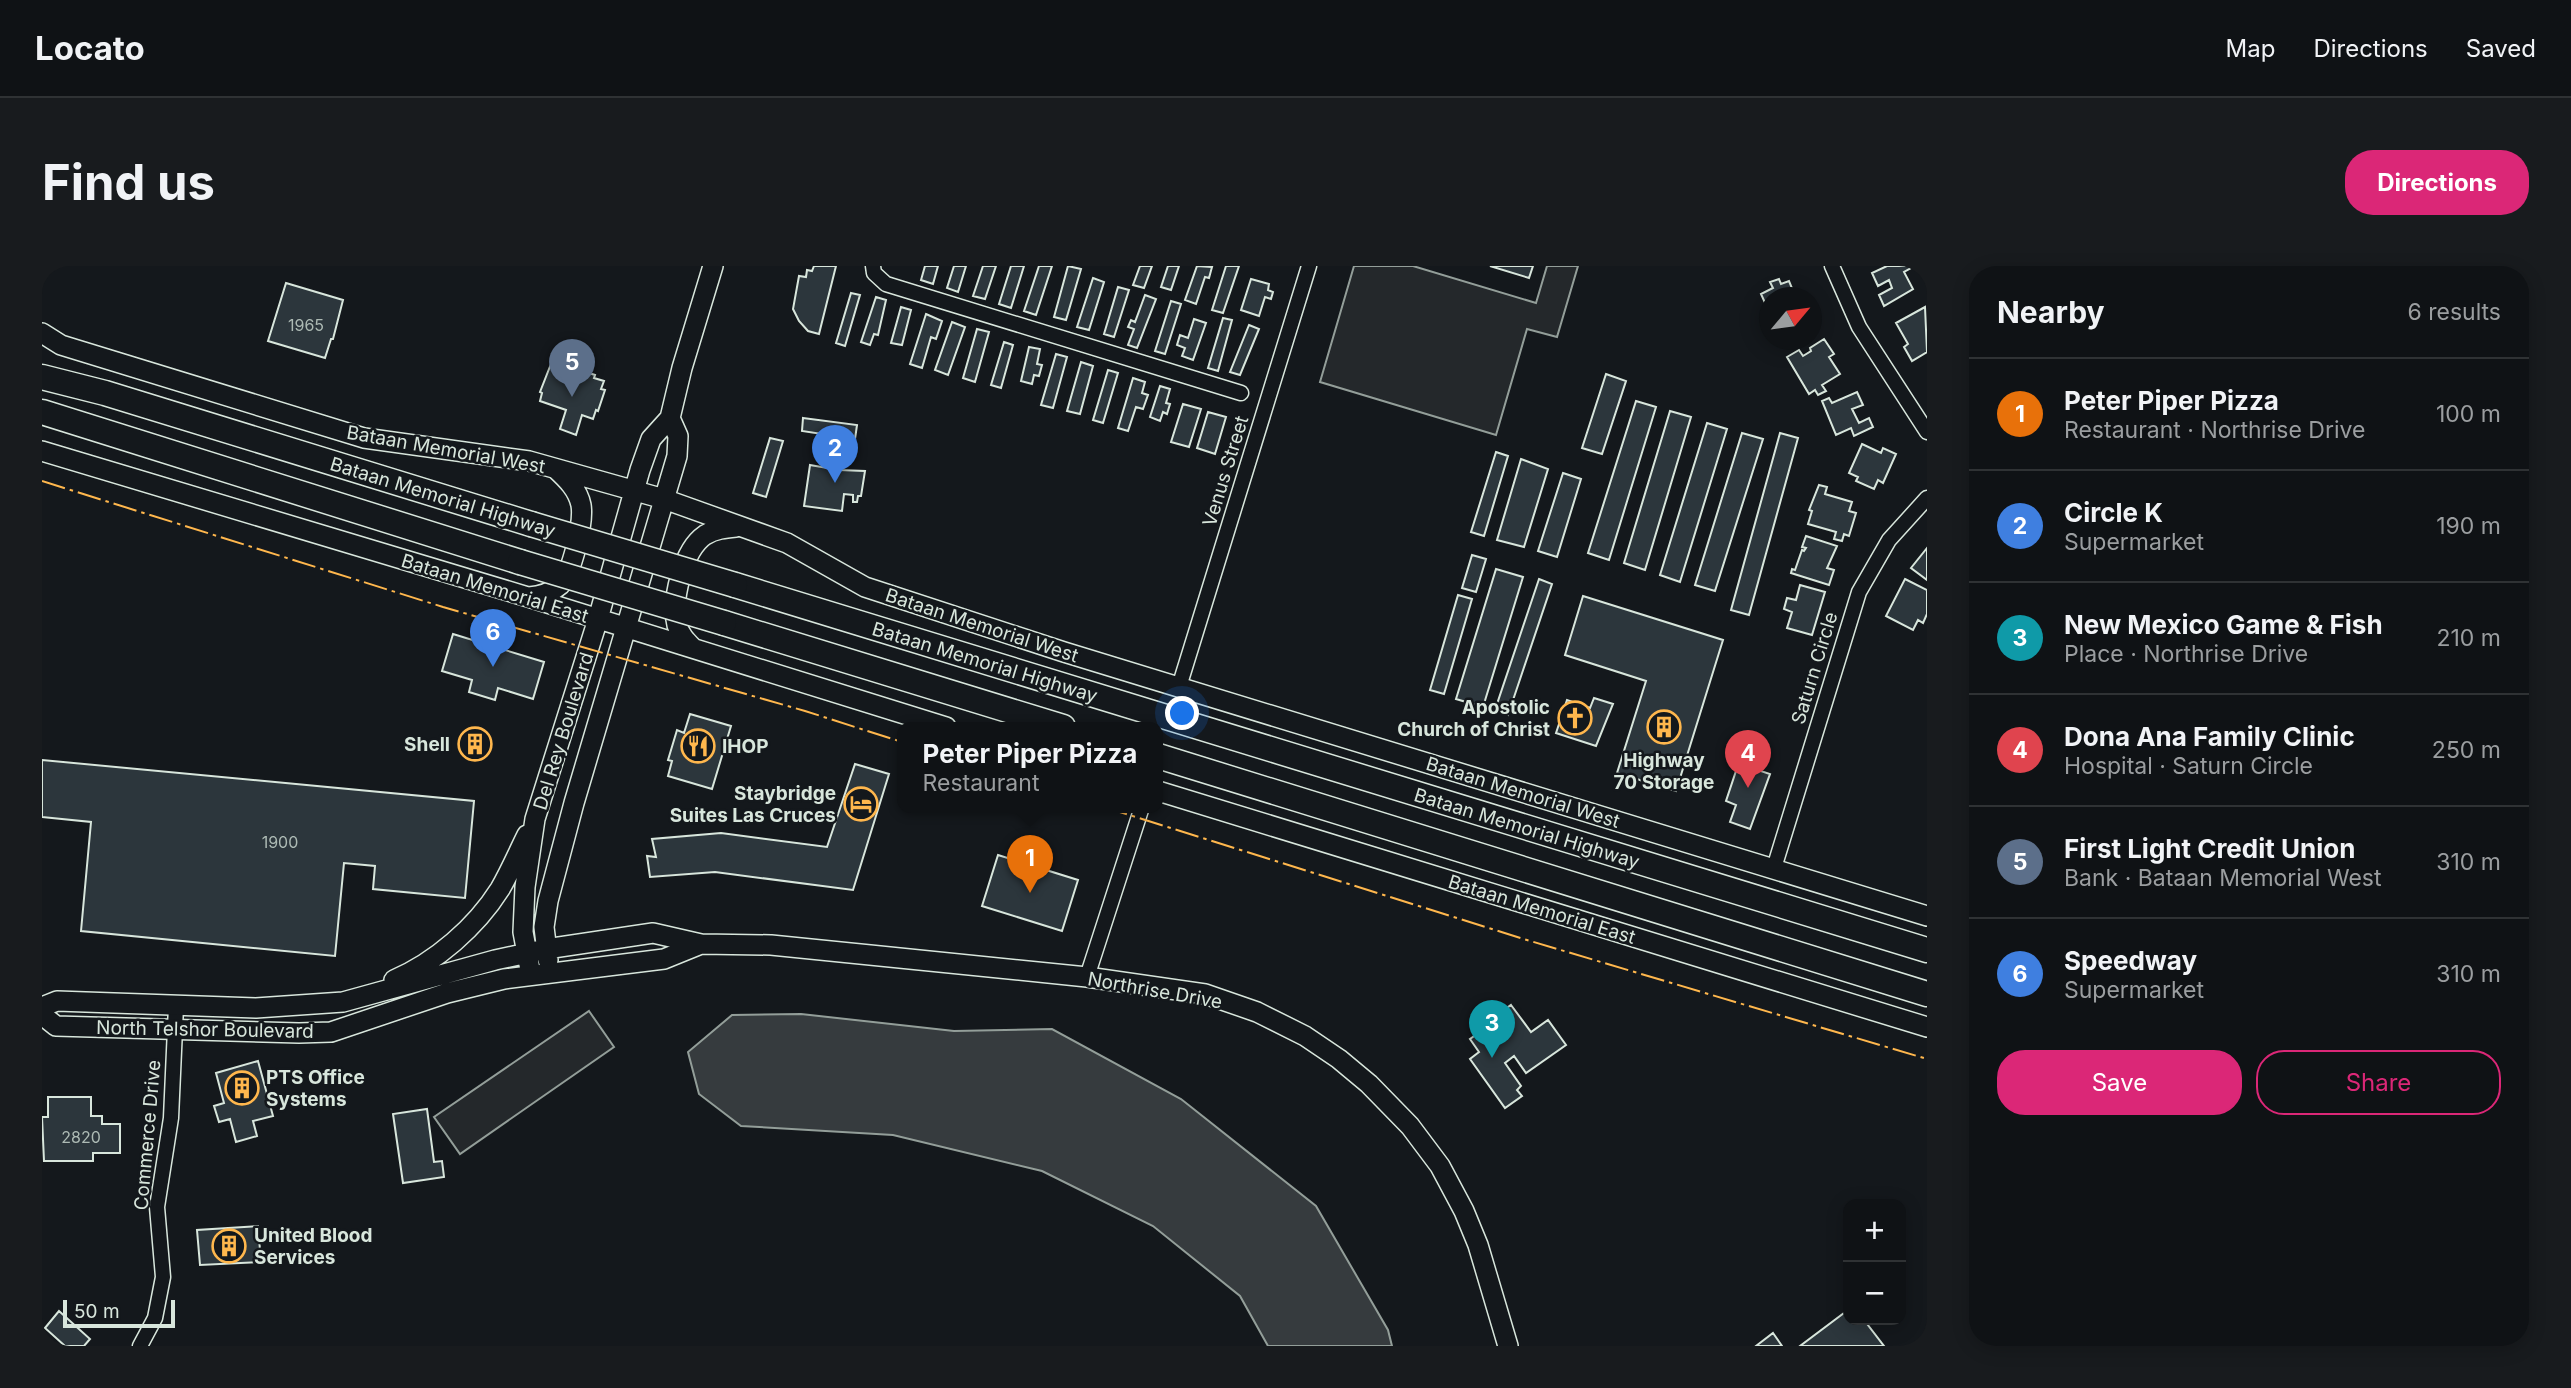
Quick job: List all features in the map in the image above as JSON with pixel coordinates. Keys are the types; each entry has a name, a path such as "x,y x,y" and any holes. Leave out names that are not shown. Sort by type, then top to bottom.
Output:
{"highway":[{"name":"Bataan Memorial Highway","path":"42,377 105,393 1927,950"},
{"name":"Bataan Memorial Highway","path":"42,412 520,562 1047,722"},
{"path":"42,429 99,441 171,463 191,460"},
{"name":"Bataan Memorial Highway","path":"1163,758 1927,993"},
{"path":"1854,928 1927,938"}],"main road":[{"name":"Del Rey Boulevard","path":"540,973 526,953 523,932 525,887 535,819 598,619 633,491 651,439 670,418 713,266"},
{"name":"Bataan Memorial West","path":"42,333 61,345 364,438 503,456 664,499 787,543 865,587 1179,687 1927,916"},
{"name":"Del Rey Boulevard","path":"540,973 546,949 544,927 548,901 678,446 675,426 670,418"},
{"name":"Bataan Memorial East","path":"42,452 528,597 930,722"},
{"path":"528,597 549,592 564,580 581,526 578,496 556,469"},
{"path":"692,647 682,637 677,625 675,602 686,557 702,537 714,530 737,527"},
{"path":"544,790 574,803"},
{"name":"Bataan Memorial East","path":"1163,793 1927,1027"},
{"path":"343,1002 404,976 441,952 471,925 499,890 535,819"},
{"name":"Northrise Drive","path":"526,953 653,933 701,944 771,945 1087,977 1205,994 1257,1012 1305,1036 1369,1084 1401,1116 1440,1166 1478,1245 1508,1346"},
{"name":"Northrise Drive","path":"540,973 664,959 701,944"},
{"name":"North Telshor Boulevard","path":"42,1007 57,1001 257,1008 343,1002 526,953"},
{"name":"North Telshor Boulevard","path":"42,1015 56,1026 331,1032 447,993 540,973"}],"street":[{"path":"873,266 874,273 886,284 1241,393"},
{"name":"Venus Street","path":"1179,687 1309,266"},
{"path":"1832,266 1859,327 1927,432"},
{"name":"Saturn Circle","path":"1774,868 1859,592 1889,540 1927,498"},
{"path":"1087,977 1140,813"},
{"name":"Commerce Drive","path":"140,1346 155,1318 163,1277 157,1206 171,1118 176,1006"}],"shaded area":[{"path":"1354,266 1413,266 1536,303 1547,266 1578,266 1557,337 1527,329 1496,435 1320,382"},
{"path":"589,1011 614,1047 460,1154 434,1117"},
{"path":"801,1014 954,1031 1052,1029 1181,1099 1316,1206 1388,1330 1392,1346 1268,1346 1240,1296 1153,1226 1042,1171 893,1135 741,1126 699,1094 688,1052 732,1015"}],"building":[{"path":"814,266 836,266 819,334 808,331 793,309 799,276 806,277 807,270 812,271"},
{"path":"925,266 938,266 933,284 921,280"},
{"path":"954,266 966,266 958,292 947,288"},
{"path":"983,266 996,266 985,299 973,296"},
{"path":"1011,266 1024,266 1011,308 999,304"},
{"path":"1039,266 1052,266 1036,315 1024,311"},
{"path":"1068,266 1081,269 1066,320 1054,317"},
{"path":"1140,266 1152,266 1144,288 1133,285"},
{"path":"1168,266 1179,266 1171,290 1161,287"},
{"path":"1197,266 1212,267 1209,278 1205,277 1196,304 1185,300"},
{"path":"1226,266 1239,266 1223,313 1212,310"},
{"path":"1490,266 1533,266 1529,278"},
{"path":"1887,266 1910,266 1911,268 1904,272 1913,289 1884,306 1879,295 1892,288 1889,280 1878,286 1872,273"},
{"path":"1093,278 1104,282 1089,330 1077,327"},
{"path":"1251,279 1269,284 1268,290 1273,292 1271,299 1265,297 1259,316 1241,310"},
{"path":"1779,279 1781,284 1789,281 1791,287 1772,287 1770,282"},
{"path":"286,283 343,300 325,358 268,341"},
{"path":"1118,287 1129,290 1114,337 1104,334"},
{"path":"851,293 860,295 845,346 836,343"},
{"path":"1145,295 1156,299 1137,348 1128,345 1134,329 1128,327 1131,320 1135,322"},
{"path":"876,297 886,300 878,335 874,334 870,345 861,342"},
{"path":"1171,301 1181,304 1165,354 1155,351"},
{"path":"901,307 911,310 902,345 891,343"},
{"path":"1925,307 1927,352 1912,361 1904,347 1908,344 1896,323"},
{"path":"926,314 942,321 936,339 931,337 922,368 910,364"},
{"path":"1223,318 1232,320 1218,371 1208,368"},
{"path":"1194,319 1206,323 1193,360 1182,356 1185,348 1177,345 1180,335 1188,338"},
{"path":"952,322 965,327 948,375 935,370"},
{"path":"1249,325 1259,329 1240,375 1230,372"},
{"path":"977,329 989,332 975,382 963,378"},
{"path":"1824,339 1834,354 1829,357 1840,374 1822,385 1826,391 1818,395 1815,390 1809,394 1787,357 1799,350 1803,356 1811,350 1822,350"},
{"path":"1004,342 1013,345 1001,388 991,385"},
{"path":"1029,347 1040,349 1037,364 1042,365 1039,376 1034,375 1032,384 1021,381"},
{"path":"1056,354 1067,357 1053,408 1041,405"},
{"path":"1081,362 1093,366 1080,414 1067,411"},
{"path":"551,364 560,367 561,364 595,375 594,378 604,381 601,389 605,390 598,411 596,410 593,419 582,415 576,435 560,429 566,410 540,401 540,392"},
{"path":"1108,370 1118,373 1103,423 1093,420"},
{"path":"1606,374 1626,381 1602,454 1582,448"},
{"path":"1133,378 1145,382 1142,393 1148,395 1143,409 1136,407 1128,431 1118,428"},
{"path":"1160,386 1170,389 1166,403 1170,404 1167,414 1163,412 1160,421 1150,417"},
{"path":"1857,392 1863,405 1852,409 1859,423 1869,418 1873,427 1854,436 1851,428 1836,435 1822,401 1829,398 1832,403"},
{"path":"1636,401 1656,407 1609,560 1588,553"},
{"path":"1183,404 1201,409 1189,447 1171,442"},
{"path":"1670,411 1691,417 1645,570 1624,563"},
{"path":"1208,412 1226,417 1215,454 1197,448"},
{"path":"803,418 857,425 855,439 802,431"},
{"path":"1707,423 1727,429 1680,582 1660,575"},
{"path":"1742,433 1763,439 1715,591 1695,585"},
{"path":"1780,433 1798,438 1749,615 1731,610"},
{"path":"770,438 783,441 766,497 753,493"},
{"path":"1862,444 1881,453 1883,448 1896,454 1883,483 1878,480 1874,489 1856,481 1858,477 1849,473"},
{"path":"1496,452 1508,456 1484,536 1471,532"},
{"path":"1521,459 1548,469 1524,547 1497,540"},
{"path":"810,465 865,471 861,496 858,496 857,502 853,502 853,495 844,494 842,511 804,506"},
{"path":"1563,473 1581,479 1557,557 1538,551"},
{"path":"1819,485 1827,487 1825,494 1852,502 1849,511 1856,513 1849,536 1844,534 1842,541 1834,539 1836,532 1808,524 1812,511 1809,510"},
{"path":"1806,536 1837,546 1827,568 1834,570 1829,585 1791,573 1792,569 1795,570 1802,550 1806,548 1802,547"},
{"path":"1927,548 1927,580 1911,568"},
{"path":"1472,555 1486,559 1476,592 1462,588"},
{"path":"1496,569 1523,577 1483,707 1456,699"},
{"path":"1539,579 1552,584 1508,715 1495,710"},
{"path":"1905,579 1927,590 1927,614 1923,623 1918,620 1913,630 1886,616"},
{"path":"1800,585 1825,592 1812,635 1787,628 1792,612 1784,609 1787,598 1796,600"},
{"path":"1458,595 1472,599 1444,694 1430,690"},
{"name":"Highway 70 Storage","path":"1583,596 1723,640 1676,791 1617,773 1646,681 1565,655"},
{"path":"453,634 544,662 533,699 498,688 495,700 469,692 472,680 442,671"},
{"path":"1594,698 1613,704 1596,746 1556,733 1567,700 1590,708"},
{"name":"IHOP","path":"690,714 731,726 712,789 668,776 672,761 668,760 677,730 684,733"},
{"name":"Shell","path":"463,734 489,736 487,753 461,751"},
{"path":"1732,749 1755,757 1752,768 1770,774 1750,829 1730,822 1736,805 1726,801 1739,762 1728,759"},
{"path":"42,760 474,801 465,898 373,889 375,866 344,863 335,956 81,931 91,822 42,817"},
{"name":"Staybridge Suites Las Cruces","path":"855,764 889,774 853,890 715,872 650,877 647,856 656,857 652,839 721,833 827,847"},
{"path":"998,855 1078,880 1062,931 982,906"},
{"path":"1511,1005 1531,1032 1548,1020 1566,1045 1526,1073 1514,1056 1505,1063 1521,1086 1517,1090 1522,1096 1505,1108 1470,1059 1479,1052 1470,1039 1484,1029 1493,1040 1501,1034 1491,1019"},
{"name":"PTS Office Systems","path":"258,1061 273,1116 253,1121 257,1136 236,1142 230,1119 219,1122 214,1106 224,1103 216,1073"},
{"path":"48,1097 91,1097 91,1116 102,1116 102,1124 120,1124 120,1153 93,1153 93,1161 44,1161 42,1117 48,1117"},
{"path":"427,1109 434,1162 442,1161 444,1177 403,1183 393,1114"},
{"name":"United Blood Services","path":"258,1226 261,1262 200,1265 197,1230"},
{"path":"59,1311 90,1339 84,1346 65,1346 45,1328"},
{"path":"1843,1314 1843,1325 1868,1325 1884,1346 1800,1346"},
{"path":"1773,1333 1782,1346 1756,1346"}],"power":[{"path":"42,481 443,607 805,711 897,740"},
{"path":"1123,813 1527,940 1927,1059"}],"place":[{"name":"First Light Credit Union","path":"572,397"},
{"name":"Circle K","path":"835,483"},
{"name":"Speedway","path":"493,667"},
{"name":"Apostolic Church of Christ","path":"1575,718"},
{"name":"Highway 70 Storage","path":"1664,727"},
{"name":"Shell","path":"475,744"},
{"name":"IHOP","path":"698,746"},
{"name":"Dona Ana Family Clinic","path":"1748,788"},
{"name":"Staybridge Suites Las Cruces","path":"861,804"},
{"name":"Peter Piper Pizza","path":"1030,893"},
{"name":"New Mexico Game & Fish","path":"1492,1058"},
{"name":"PTS Office Systems","path":"242,1088"},
{"name":"United Blood Services","path":"229,1246"}]}
